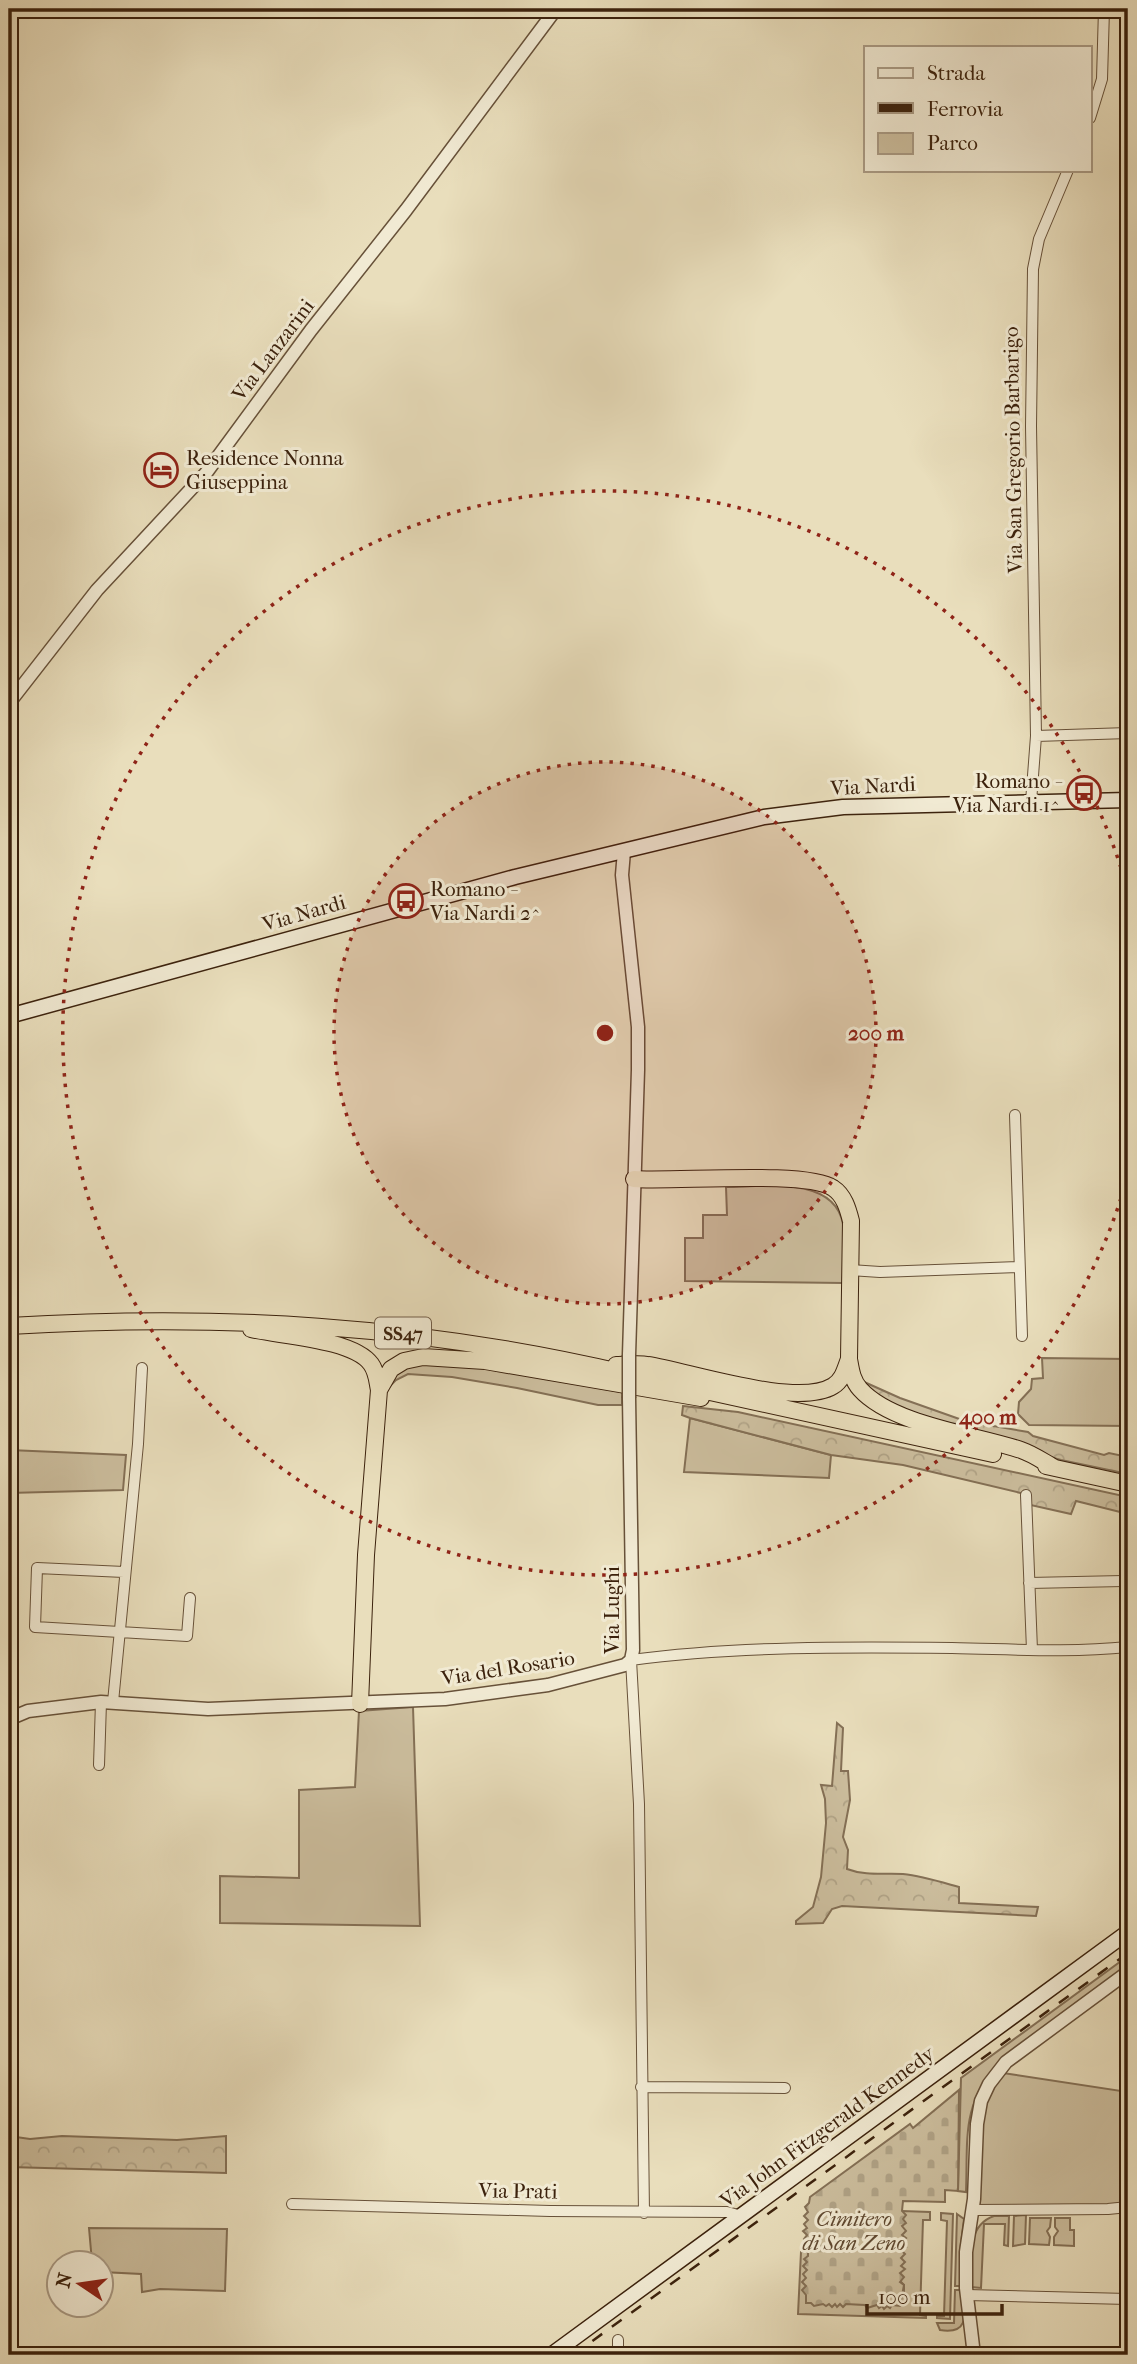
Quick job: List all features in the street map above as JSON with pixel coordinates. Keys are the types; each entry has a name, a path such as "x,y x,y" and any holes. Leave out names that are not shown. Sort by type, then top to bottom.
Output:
{"highway":[{"path":"634,1179 778,1178 814,1181 833,1188 846,1204 851,1221 849,1359 853,1378 860,1389 887,1408 943,1429 1023,1451 1055,1468"},
{"name":"SS47","path":"9,1326 105,1320 214,1321 280,1323 403,1333 498,1347 590,1365 1128,1484"},
{"path":"214,1321 343,1347 370,1362 377,1373 379,1390 366,1555 360,1704"},
{"path":"379,1390 391,1369 404,1361 424,1357 485,1361 684,1397 748,1400"},
{"path":"590,1365 646,1364 769,1390 803,1394 827,1389 836,1384 849,1359"}],"main road":[{"name":"Via Nardi","path":"9,1016 502,880 712,828 797,812 843,807 1128,800"},
{"name":"Via John Fitzgerald Kennedy","path":"551,2355 1128,1932"}],"street":[{"name":"Via Lanzarini","path":"9,703 97,590 169,515 214,463 311,330 406,210 556,9"},
{"path":"1092,112 1102,79 1104,9"},
{"name":"Via San Gregorio Barbarigo","path":"1031,802 1036,736 1031,426 1033,274 1039,239 1067,172"},
{"path":"1036,736 1128,733"},
{"name":"Via Lughi","path":"617,852 622,875 638,1027 629,1398 633,1643 631,1660 639,1804 644,2213"},
{"path":"1015,1115 1022,1336"},
{"path":"850,1270 880,1272 1019,1267"},
{"path":"99,1765 119,1632 138,1444 142,1368"},
{"path":"1026,1495 1032,1650"},
{"path":"124,1572 37,1568 35,1628 187,1636 191,1598"},
{"path":"1029,1583 1123,1581"},
{"name":"Via del Rosario","path":"9,1720 28,1711 107,1702 208,1709 446,1699 548,1685 625,1665 631,1660 677,1654 777,1649 1088,1651 1128,1647"},
{"path":"974,2355 967,2295 966,2252 972,2210 979,2108 994,2076 1027,2045 1128,1972"},
{"path":"641,2087 785,2088"},
{"name":"Via Prati","path":"292,2204 644,2213 727,2212 742,2216"},
{"path":"972,2210 1128,2207"},
{"path":"967,2295 1128,2299"},
{"path":"618,2340 618,2355"}],"green space":[{"path":"726,1187 795,1187 826,1198 837,1208 843,1224 843,1283 685,1281 685,1238 703,1238 703,1215 727,1215"},
{"path":"1042,1358 1128,1359 1128,1426 1029,1425 1018,1414 1019,1402 1031,1389 1032,1379 1043,1378"},
{"path":"412,1364 480,1367 622,1392 622,1405 598,1405 452,1377 408,1374 387,1389 382,1384"},
{"path":"862,1381 965,1421 1028,1432 1033,1436 1104,1455 1109,1453 1128,1457 1128,1474 1061,1460 950,1429 872,1397"},
{"path":"683,1406 738,1412 1128,1497 1128,1514 1076,1501 1071,1514 1026,1504 1025,1494 903,1465 831,1455 690,1418 682,1415"},
{"path":"690,1418 831,1455 829,1478 684,1472"},
{"path":"9,1450 126,1455 123,1490 9,1493"},
{"path":"413,1707 420,1926 220,1923 220,1876 299,1878 299,1790 355,1787 359,1711"},
{"path":"837,1723 843,1728 841,1771 848,1771 850,1800 843,1837 848,1850 847,1869 861,1873 903,1874 931,1879 959,1887 959,1903 1038,1907 1036,1916 842,1906 832,1909 823,1923 796,1924 796,1921 813,1907 821,1877 826,1823 825,1799 821,1785 832,1786"},
{"path":"1128,1956 1128,1967 999,2062 987,2078 972,2108 969,2123 966,2192 958,2191 961,2078"},
{"path":"1003,2073 1128,2092 1128,2204 981,2206 981,2122 985,2102"},
{"name":"Cimitero di San Zeno","path":"959,2090 958,2191 945,2190 945,2202 903,2201 902,2211 906,2215 903,2219 906,2223 902,2226 906,2231 902,2235 906,2238 901,2242 906,2247 901,2250 905,2254 901,2258 905,2262 901,2266 905,2269 900,2273 904,2277 900,2282 904,2285 900,2306 892,2305 884,2309 877,2305 867,2308 865,2305 846,2304 843,2307 840,2304 837,2307 835,2304 832,2307 829,2304 814,2306 806,2303 806,2295 802,2290 806,2286 802,2282 806,2278 803,2274 807,2270 803,2266 807,2262 804,2259 808,2256 808,2244 804,2239 807,2235 803,2231 807,2228 804,2224 808,2220 804,2216 808,2212 805,2207 810,2197 910,2124 913,2128"},
{"path":"9,2136 30,2139 62,2136 177,2140 226,2136 226,2173 9,2167"},
{"path":"902,2211 930,2212 930,2220 923,2220 920,2315 926,2318 798,2314 801,2252 808,2252 806,2295 811,2303 892,2305 904,2293 904,2285 900,2281"},
{"path":"941,2213 953,2214 950,2319 937,2318 944,2316 947,2221 941,2220"},
{"path":"957,2214 964,2219 960,2251 961,2286 955,2286"},
{"path":"1026,2215 1025,2244 1013,2246 1014,2216"},
{"path":"994,2216 1009,2216 1008,2246 1004,2245 1005,2224 984,2224 981,2288 971,2287 974,2236 985,2221"},
{"path":"1030,2218 1051,2218 1047,2231 1050,2237 1049,2245 1029,2244"},
{"path":"1055,2218 1070,2218 1070,2230 1074,2230 1074,2246 1054,2245 1054,2237 1058,2231"},
{"path":"89,2228 227,2229 225,2291 160,2289 142,2292 141,2274 116,2273 116,2248 91,2248"},
{"path":"955,2290 962,2290 964,2320 957,2329 940,2330 937,2323 954,2323"}],"railway":[{"path":"573,2355 1128,1953"}],"place":[{"name":"Residence Nonna Giuseppina","path":"161,470"},
{"name":"Romano - Via Nardi 1^","path":"1084,793"},
{"name":"Romano - Via Nardi 2^","path":"406,901"}]}
